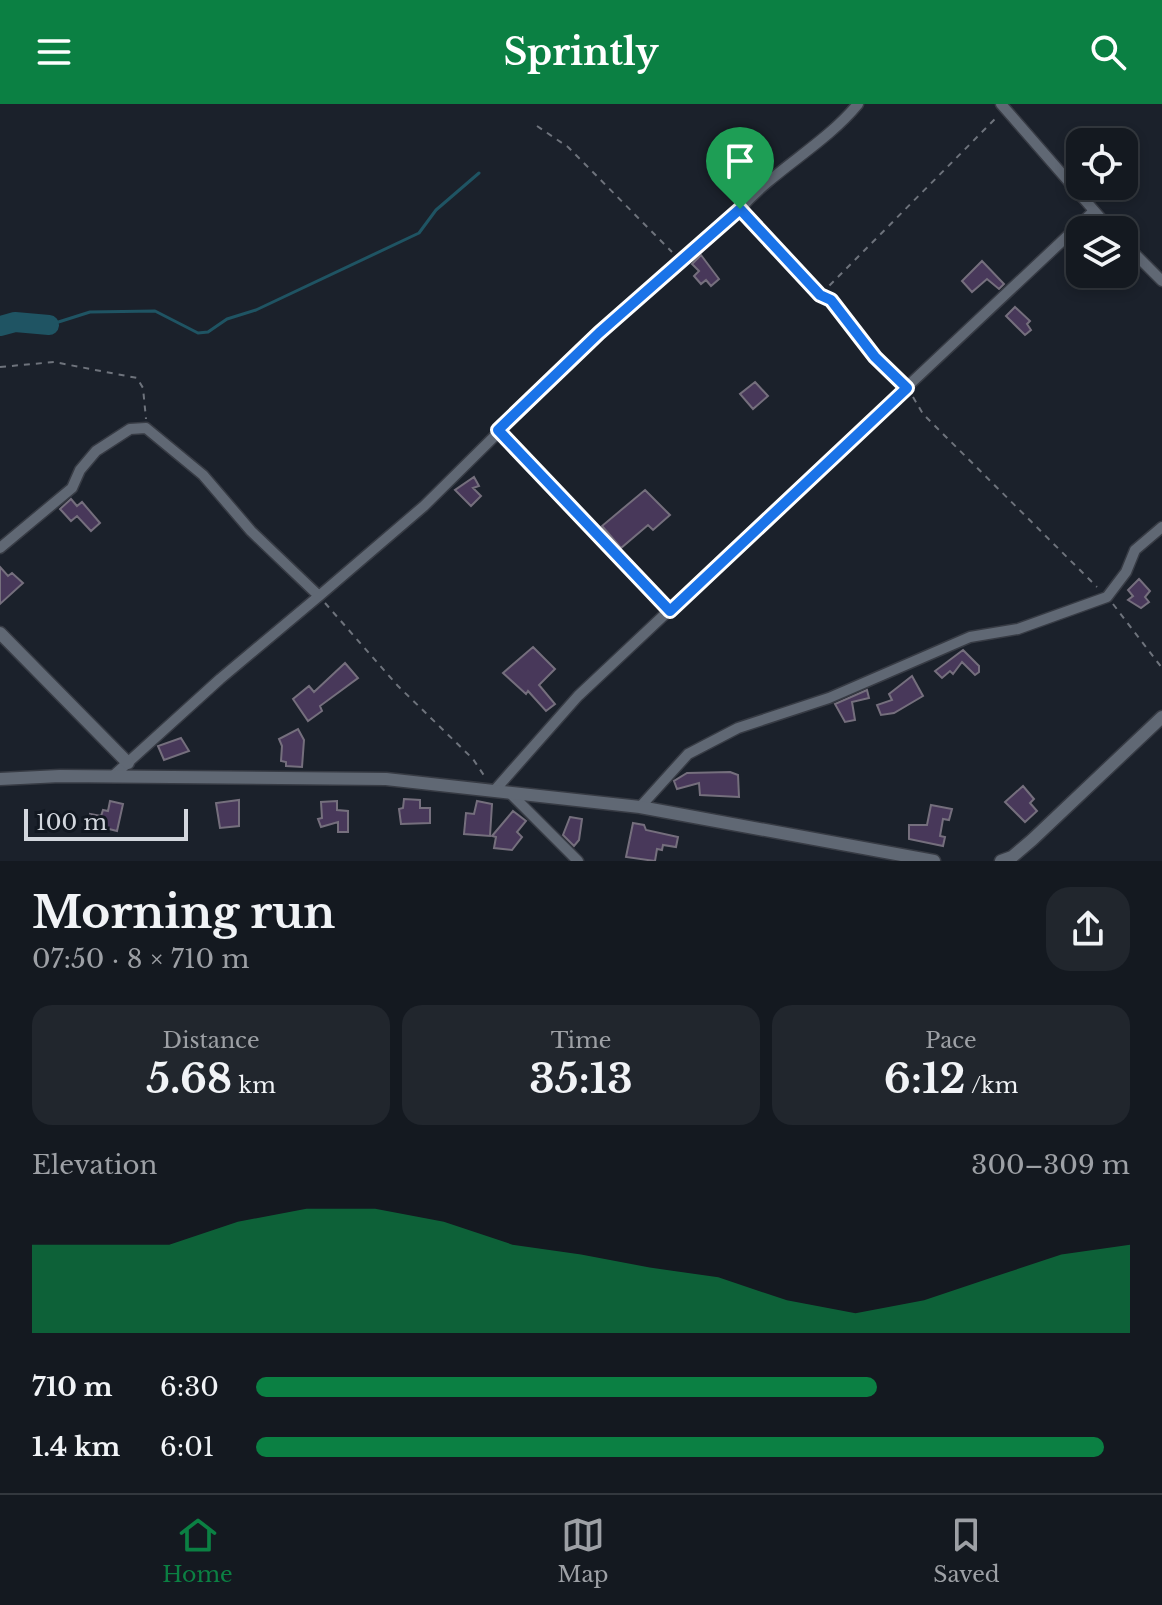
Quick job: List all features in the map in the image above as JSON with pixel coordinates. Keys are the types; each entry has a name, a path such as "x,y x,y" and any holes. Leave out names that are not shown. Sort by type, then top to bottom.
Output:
{"street":[{"path":"113,776 220,679 424,506 599,333 740,209 760,187 836,129 858,104"},
{"path":"1005,105 1097,216"},
{"path":"494,791 578,696 1093,212"},
{"path":"1138,257 1162,281"},
{"path":"0,548 72,488 80,470 96,451 130,429 146,428 203,475 251,531 319,596"},
{"path":"498,430 670,611"},
{"path":"640,807 688,754 738,728 829,698 970,637 1018,629 1107,597 1126,572 1135,550 1162,527"},
{"path":"0,633 128,763"},
{"path":"1001,861 1012,857 1032,840 1162,718"},
{"path":"0,779 113,776 386,779 640,807 934,861"},
{"path":"510,793 578,861"}],"path":[{"path":"820,295 1005,105"},
{"path":"537,126 568,147 682,261"},
{"path":"740,209 820,295 831,300 875,357 907,388 923,414 1107,597 1162,668"},
{"path":"0,367 54,362 137,378 145,397 146,428"},
{"path":"319,596 398,686 473,759 494,791"}],"building":[{"path":"701,255 719,279 711,286 706,280 701,284 694,276 699,271 692,264"},
{"path":"982,261 1004,284 999,289 987,279 972,292 962,281"},
{"path":"1015,307 1030,321 1027,324 1031,330 1025,335 1006,316"},
{"path":"755,382 768,396 753,409 740,394"},
{"path":"474,477 479,486 473,488 481,496 471,506 455,490"},
{"path":"645,490 670,515 653,530 648,525 621,548 602,526"},
{"path":"71,499 77,506 82,502 100,523 91,531 77,516 71,521 60,509"},
{"path":"0,567 8,576 12,573 23,583 0,604"},
{"path":"1139,579 1150,591 1145,597 1149,602 1141,608 1128,600 1133,596 1128,590"},
{"path":"533,647 555,669 539,685 555,704 546,711 528,691 526,694 503,673"},
{"path":"963,650 979,666 979,672 975,675 962,662 953,674 950,671 942,678 935,671"},
{"path":"345,663 358,678 320,706 322,711 308,721 293,699 309,686 314,692"},
{"path":"912,676 923,696 894,713 881,715 877,705 892,700 889,694"},
{"path":"867,690 869,698 852,702 855,720 845,722 835,704"},
{"path":"298,729 304,740 302,767 286,766 286,762 281,761 279,739"},
{"path":"181,738 189,751 164,760 158,746"},
{"path":"730,772 738,775 739,797 700,795 699,783 677,789 674,781 687,773"},
{"path":"1023,786 1034,799 1030,803 1037,811 1025,822 1005,802"},
{"path":"404,799 420,800 420,808 430,808 430,823 401,824 399,809 403,808"},
{"path":"239,800 239,826 220,828 216,803"},
{"path":"110,801 123,804 117,831 89,824 90,814 101,816 103,810 108,811"},
{"path":"337,801 337,810 348,811 348,832 338,832 338,822 321,827 318,819 322,818 321,802"},
{"path":"477,801 492,804 490,836 464,834 466,813 474,814"},
{"path":"931,805 952,809 949,820 943,819 940,836 945,837 943,846 909,839 909,825 927,825"},
{"path":"513,811 526,821 517,832 522,837 512,850 494,848 496,837 492,836"},
{"path":"570,817 582,819 579,840 574,846 563,835"},
{"path":"633,823 644,825 646,830 678,837 676,847 663,845 662,850 657,849 655,861 626,857"}],"waterway":[{"path":"49,325 90,312 155,311 198,333 208,332 227,319 256,310 419,233 436,210 479,173"},
{"path":"0,326 15,322 49,325"}],"route":[{"path":"740,209 820,295 831,300 875,357 907,388 670,611 625,560 498,430 599,333 740,209"}]}
